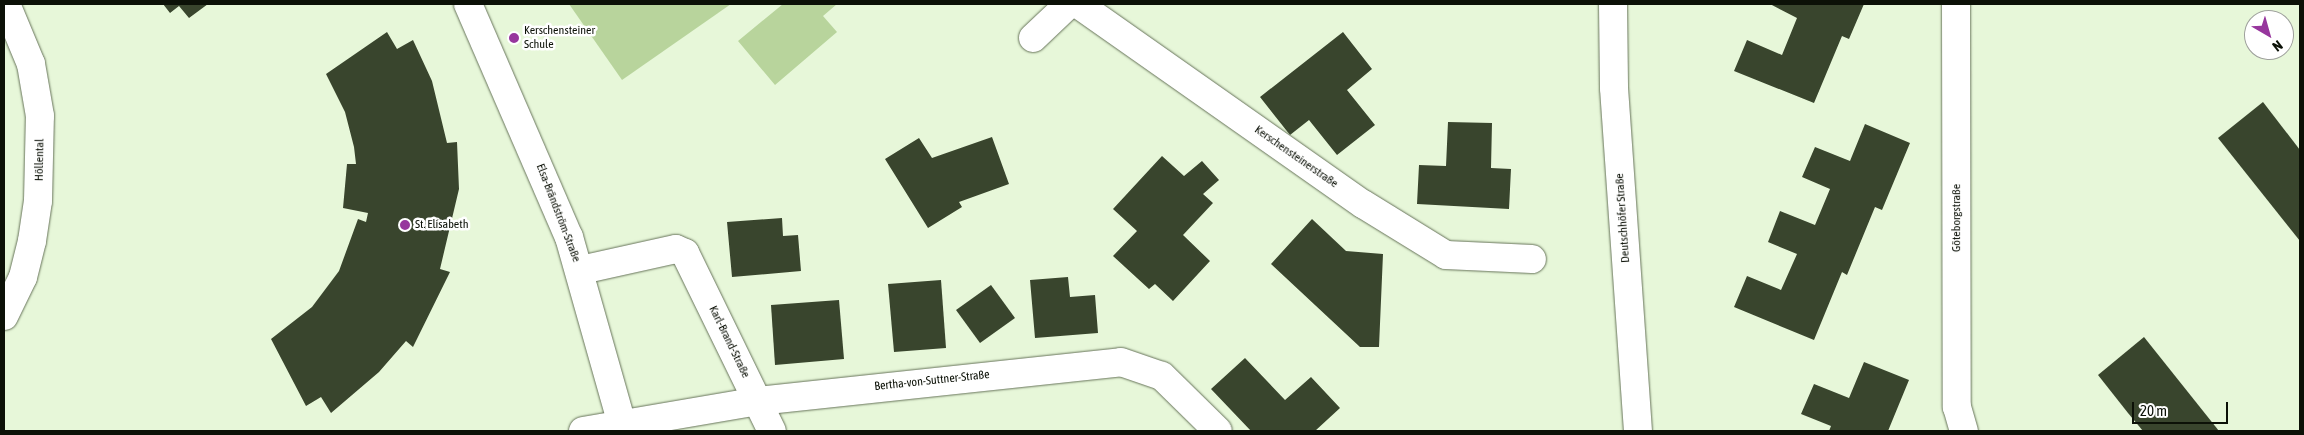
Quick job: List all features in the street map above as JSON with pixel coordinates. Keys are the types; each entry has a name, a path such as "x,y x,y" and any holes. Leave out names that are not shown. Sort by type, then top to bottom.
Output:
{"street":[{"name":"Höllental","path":"4,316 23,277 32,241 38,201 40,136 31,64 6,4"},
{"name":"Elsa-Brändström-Straße","path":"468,4 521,118 581,270 623,426"},
{"path":"1033,38 1069,4"},
{"name":"Kerschensteinerstraße","path":"1078,4 1348,193 1446,255 1532,259"},
{"name":"Deutschhöfer Straße","path":"1613,4 1614,88 1638,431"},
{"name":"Göteborgstraße","path":"1956,4 1957,407 1964,431"},
{"name":"Karl-Brand-Straße","path":"581,270 676,249 685,253 772,431"},
{"name":"Bertha-von-Suttner-Straße","path":"583,431 623,426 758,401 1121,362 1162,376 1218,431"}],"green space":[{"path":"569,4 731,4 622,80"},
{"path":"783,4 837,4 823,16 837,32 775,85 738,41"}],"building":[{"path":"163,4 208,4 189,18 179,6 170,13"},
{"path":"1770,4 1864,4 1849,39 1842,36 1814,103 1734,71 1747,40 1782,55 1797,18"},
{"name":"St. Elisabeth","path":"387,32 397,49 413,40 432,81 447,143 457,142 459,189 440,269 450,272 413,347 406,341 379,372 331,413 321,397 306,406 271,339 312,307 339,271 358,219 366,222 368,213 343,208 347,164 356,164 354,147 345,112 326,74"},
{"path":"1343,32 1372,69 1347,90 1375,125 1337,155 1309,120 1290,135 1260,97"},
{"path":"2263,102 2300,150 2300,241 2218,138"},
{"path":"1448,122 1492,123 1491,168 1511,169 1509,209 1417,204 1419,165 1446,166"},
{"path":"1865,124 1910,143 1882,210 1875,207 1847,275 1842,272 1814,340 1734,307 1747,276 1781,290 1797,254 1768,242 1780,211 1815,225 1830,189 1802,177 1815,147 1850,161"},
{"path":"992,137 1009,184 959,202 962,207 928,228 885,159 919,138 932,158"},
{"path":"1162,156 1184,176 1202,161 1219,180 1203,194 1213,203 1183,235 1210,261 1173,301 1155,284 1149,289 1113,256 1137,231 1113,209"},
{"path":"782,218 783,236 798,235 801,271 732,277 727,222"},
{"path":"1312,219 1346,251 1383,254 1379,347 1360,347 1271,264"},
{"path":"1068,277 1070,297 1095,295 1098,333 1035,338 1030,280"},
{"path":"941,280 946,348 894,352 888,284"},
{"path":"991,285 1015,318 980,343 956,310"},
{"path":"839,300 844,359 775,365 771,305"},
{"path":"2144,337 2219,431 2143,431 2128,413 2098,375"},
{"path":"1245,358 1285,400 1311,377 1340,408 1315,431 1251,431 1211,389"},
{"path":"1864,362 1909,380 1888,431 1829,431 1831,426 1801,414 1814,384 1849,398"}],"place":[{"name":"Kerschensteiner Schule","path":"514,38"},
{"name":"St. Elisabeth","path":"405,225"}]}
